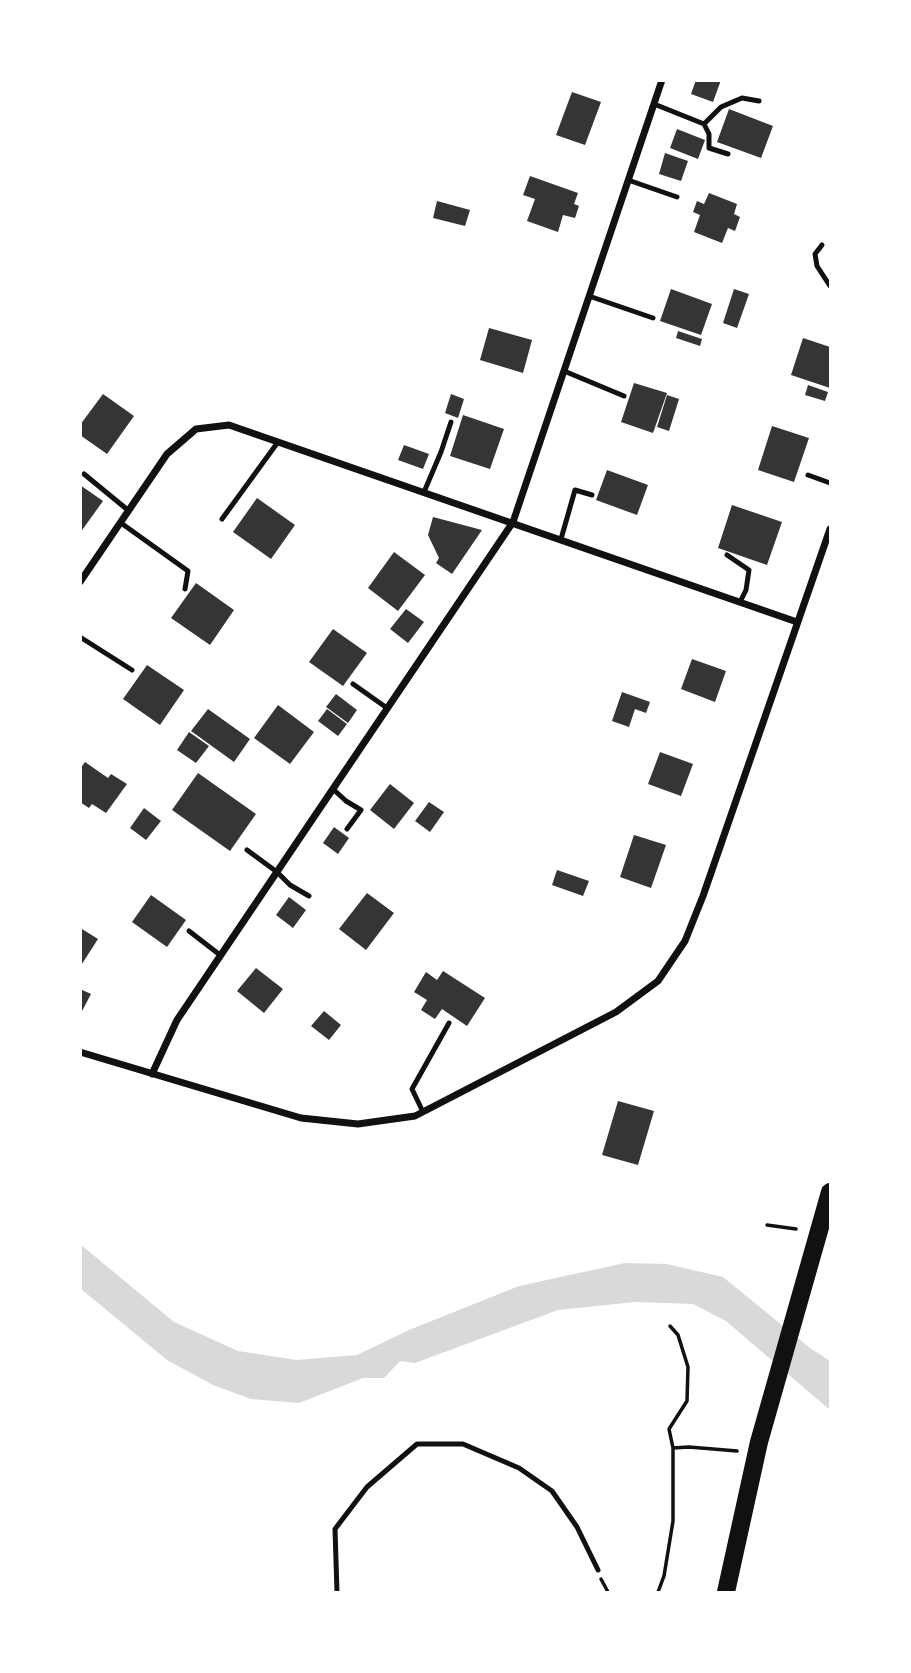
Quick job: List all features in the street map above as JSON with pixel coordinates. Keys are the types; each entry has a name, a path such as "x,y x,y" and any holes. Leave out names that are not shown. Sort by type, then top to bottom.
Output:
{"main road":[{"path":"726,1592 759,1442 831,1192"}],"street":[{"path":"152,1074 177,1020 513,522 662,80"},
{"path":"80,582 167,454 196,429 229,425 797,622"},
{"path":"80,1052 301,1118 358,1124 423,1112 616,1012 658,981 685,941 831,528"}],"lane":[{"path":"704,124 721,107 742,98 759,101"},
{"path":"654,104 704,124 709,134 709,148 728,154"},
{"path":"628,180 677,197"},
{"path":"822,245 815,254 817,266 831,286"},
{"path":"589,296 653,318"},
{"path":"564,371 624,396"},
{"path":"424,492 451,422"},
{"path":"222,519 278,442"},
{"path":"83,474 129,511"},
{"path":"808,475 831,483"},
{"path":"561,539 575,489 592,495"},
{"path":"121,523 188,571 184,589"},
{"path":"727,555 749,570 746,590 740,602"},
{"path":"80,637 132,670"},
{"path":"353,684 387,708"},
{"path":"333,789 361,810 346,829"},
{"path":"247,850 277,872 290,886 309,896"},
{"path":"189,931 220,955"},
{"path":"423,1112 412,1089 449,1023"},
{"path":"337,1592 335,1529 367,1487 417,1444 463,1444 519,1468 552,1491 577,1527 598,1570"}],"path":[{"path":"767,1225 796,1230"},
{"path":"658,1592 664,1576 673,1521 673,1448 669,1429 687,1401 688,1367 678,1335 670,1326"},
{"path":"673,1448 739,1451"}],"shaded area":[{"path":"80,1244 174,1322 238,1351 297,1360 357,1355 409,1330 519,1286 625,1263 667,1264 723,1277 810,1348 830,1361 830,1410 726,1321 693,1304 635,1302 558,1310 415,1363 400,1361 384,1378 363,1378 299,1403 251,1399 213,1385 167,1360 81,1289"}],"building":[{"path":"696,80 721,80 713,102 691,94"},
{"path":"572,92 601,102 585,145 556,135"},
{"path":"729,109 773,126 761,158 717,142"},
{"path":"677,129 705,140 698,159 670,148"},
{"path":"665,153 688,161 681,181 659,174"},
{"path":"530,176 578,193 574,204 579,206 575,218 563,215 558,232 527,221 535,199 523,195"},
{"path":"709,193 737,204 734,214 740,217 735,231 728,228 722,243 694,232 700,215 693,212 697,201 704,204"},
{"path":"437,201 470,210 465,226 433,218"},
{"path":"671,289 712,304 701,335 660,321"},
{"path":"734,289 749,294 737,328 723,323"},
{"path":"489,328 532,340 523,373 480,360"},
{"path":"678,331 702,339 700,346 676,338"},
{"path":"803,338 830,347 830,388 791,375"},
{"path":"634,383 667,393 653,433 621,422"},
{"path":"808,385 828,392 825,401 805,395"},
{"path":"103,394 134,416 107,454 80,435 80,425"},
{"path":"451,394 464,399 458,418 445,413"},
{"path":"667,395 679,399 669,431 657,427"},
{"path":"463,415 504,429 490,469 450,456"},
{"path":"772,426 809,438 794,482 758,470"},
{"path":"404,445 429,454 423,469 398,460"},
{"path":"607,470 648,485 637,515 596,500"},
{"path":"80,485 103,501 80,533"},
{"path":"257,498 295,525 271,559 233,532"},
{"path":"732,505 782,522 767,565 718,548"},
{"path":"433,517 482,530 452,574 436,563 439,558 428,535"},
{"path":"394,552 425,575 398,611 368,588"},
{"path":"196,583 234,610 210,645 171,618"},
{"path":"406,609 424,622 408,643 390,629"},
{"path":"333,629 367,653 343,686 309,662"},
{"path":"692,659 726,671 715,702 681,689"},
{"path":"147,665 184,690 160,725 123,699"},
{"path":"622,692 650,702 646,713 635,709 629,727 612,721"},
{"path":"336,694 357,710 348,723 326,707"},
{"path":"278,705 314,732 290,764 254,738"},
{"path":"208,709 250,739 234,762 191,731"},
{"path":"327,709 347,724 338,736 318,721"},
{"path":"189,732 209,746 196,763 177,750"},
{"path":"660,752 693,764 681,796 648,784"},
{"path":"85,762 108,778 111,774 127,784 106,813 92,804 89,808 80,802 80,769"},
{"path":"198,773 256,814 230,851 172,810"},
{"path":"390,784 414,803 394,829 370,810"},
{"path":"429,802 444,812 430,832 415,821"},
{"path":"144,808 161,821 146,840 130,828"},
{"path":"334,827 349,838 338,854 323,843"},
{"path":"634,835 666,845 651,888 620,877"},
{"path":"557,870 589,881 583,896 552,885"},
{"path":"367,893 394,913 366,950 339,929"},
{"path":"151,895 186,920 167,947 132,922"},
{"path":"289,897 306,910 293,928 276,915"},
{"path":"82,929 98,939 80,967 80,931"},
{"path":"256,968 283,989 264,1013 237,991"},
{"path":"443,971 485,998 467,1026 442,1009 435,1019 421,1010 427,1000 414,992 426,972 437,980"},
{"path":"80,989 91,994 80,1015"},
{"path":"324,1011 341,1025 329,1040 311,1026"},
{"path":"618,1101 654,1111 638,1165 602,1155"}]}
